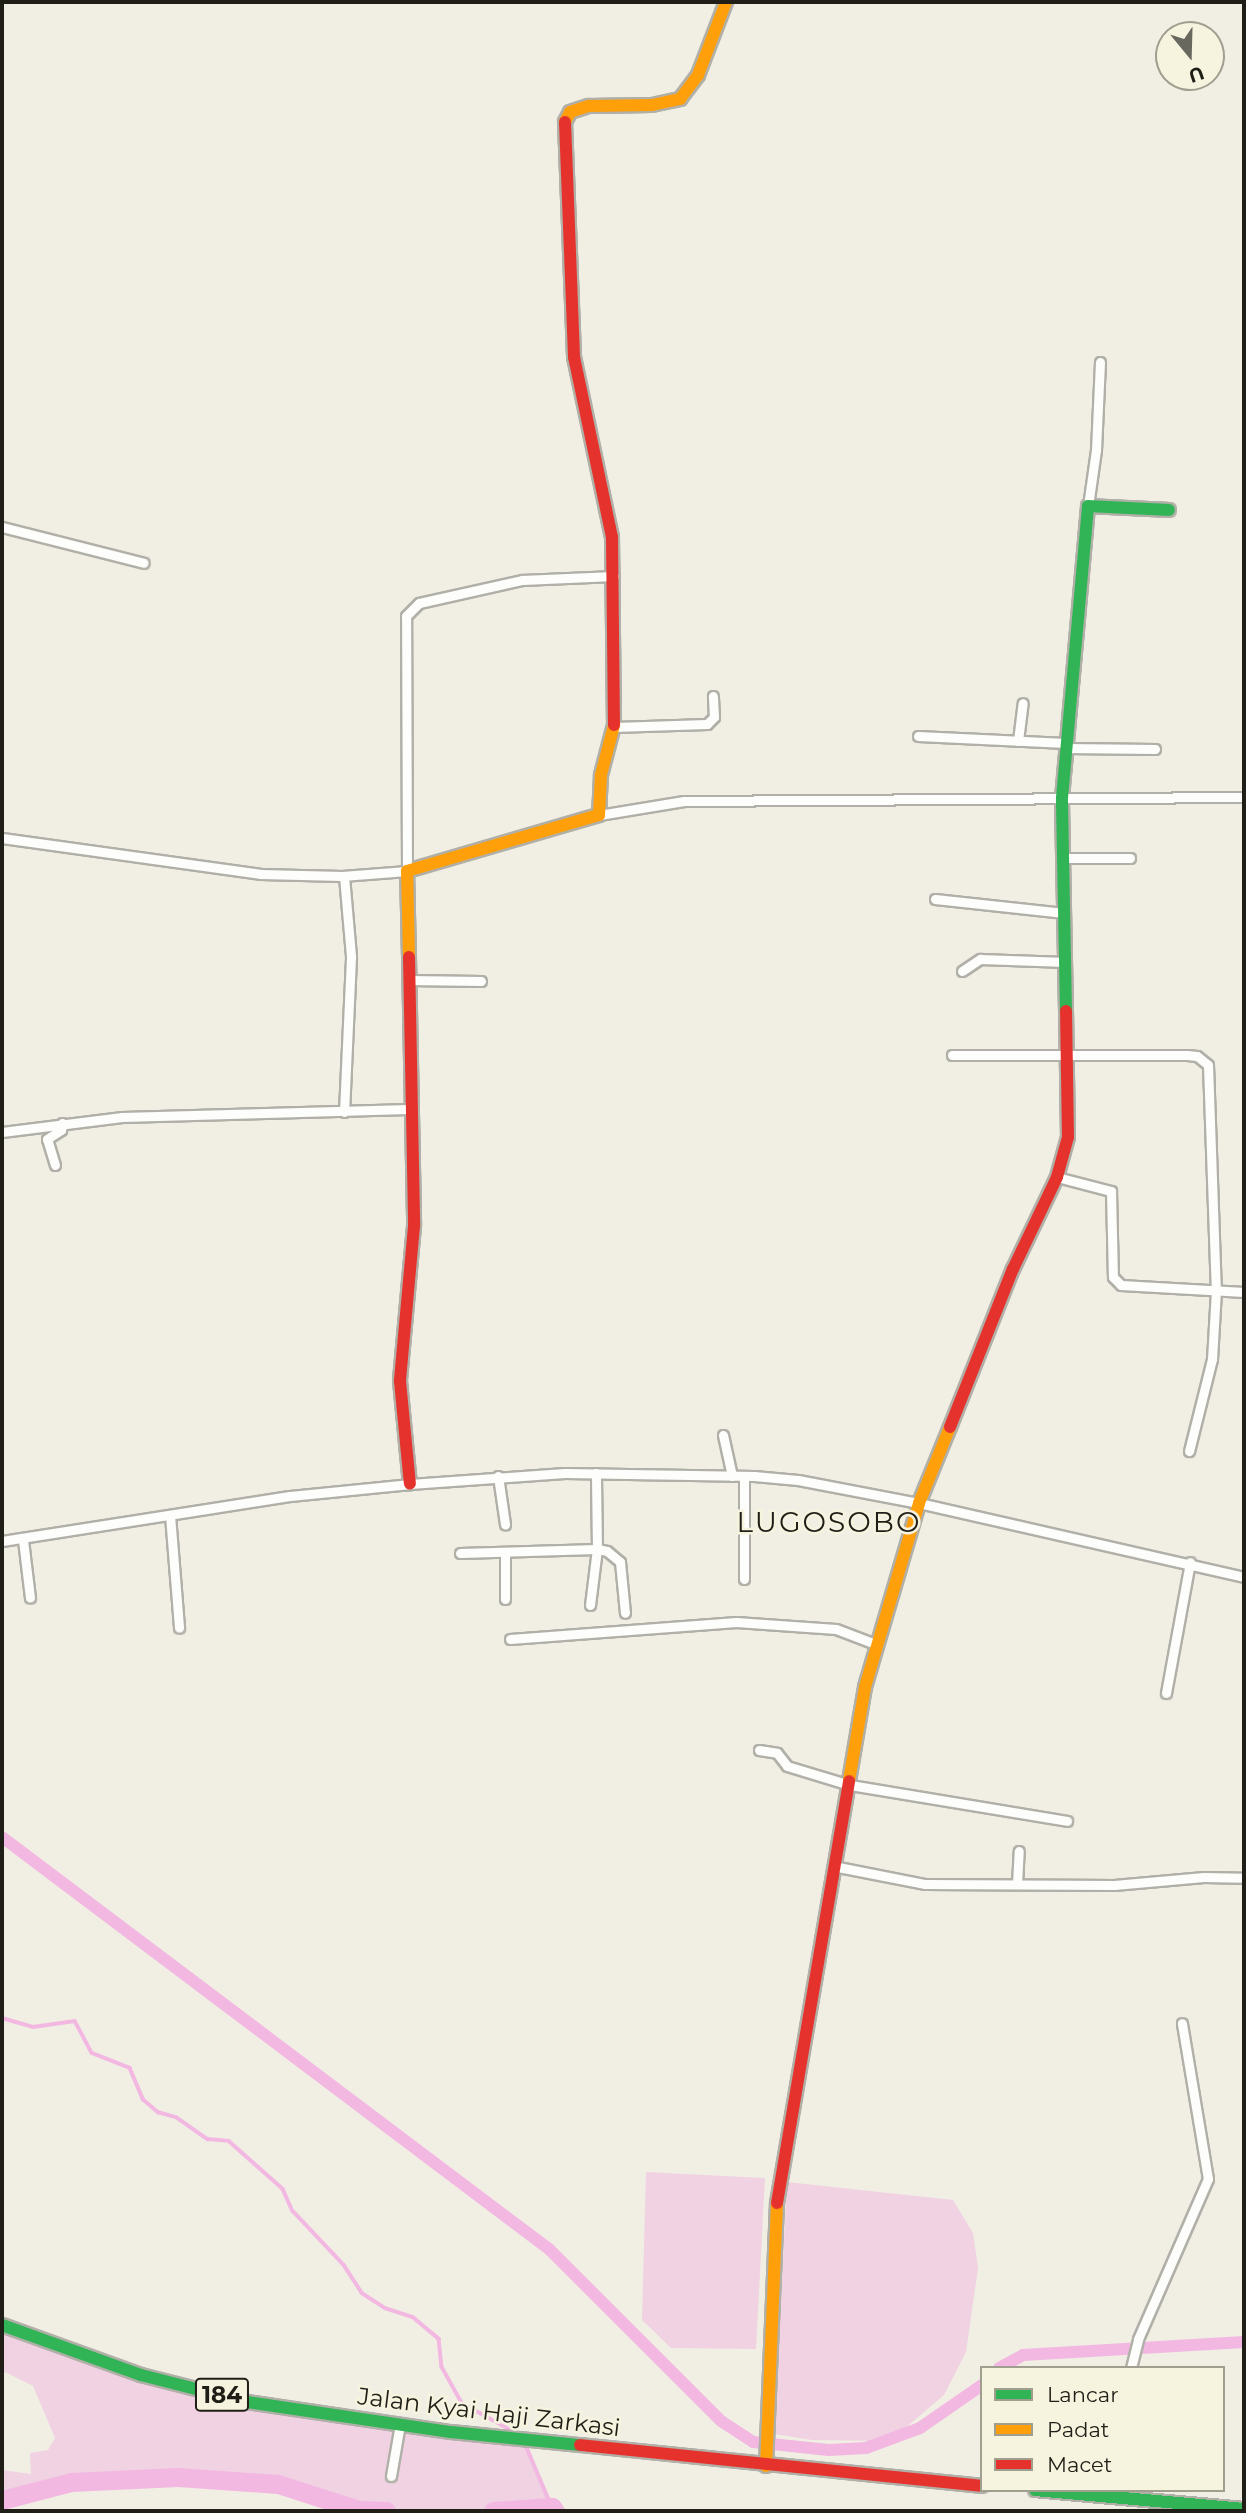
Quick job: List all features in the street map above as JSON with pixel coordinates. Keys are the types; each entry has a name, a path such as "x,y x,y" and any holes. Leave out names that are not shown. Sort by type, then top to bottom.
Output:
{"street":[{"path":"598,815 601,775 614,727 614,576 612,537 574,357 564,124 570,112 589,106 652,105 680,99 698,75 726,2"},
{"path":"766,2466 778,2186 865,1687 919,1503 1013,1269 1057,1177 1069,1138 1062,798 1088,506 1096,450 1100,362"},
{"path":"1088,506 1169,510"},
{"path":"2,527 144,563"},
{"path":"410,1484 400,1381 414,1226 409,1109 406,616 419,603 522,580 614,576"},
{"path":"614,727 701,726 715,717 713,696"},
{"path":"1018,740 1023,703"},
{"path":"918,736 1155,749"},
{"path":"2,838 260,873 344,876 407,872 598,815 684,801 1244,797"},
{"path":"1063,858 1130,858"},
{"path":"344,876 351,956 344,1111"},
{"path":"935,899 1064,913"},
{"path":"962,971 980,959 1066,962"},
{"path":"408,980 481,981"},
{"path":"952,1055 1187,1055 1197,1056 1208,1065 1216,1290 1212,1359 1189,1451"},
{"path":"2,1132 62,1123 409,1109"},
{"path":"55,1165 47,1139 61,1130 62,1123"},
{"path":"1057,1177 1111,1191 1113,1277 1122,1285 1244,1292"},
{"path":"723,1435 732,1476"},
{"path":"590,1605 597,1549 596,1473"},
{"path":"2,1541 410,1484 498,1476 596,1473 744,1476 798,1480 919,1503 1190,1562 1244,1577"},
{"path":"498,1476 505,1524"},
{"path":"744,1476 744,1579"},
{"path":"170,1516 179,1628"},
{"path":"23,1540 30,1598"},
{"path":"460,1553 505,1554 597,1549 619,1557 625,1613"},
{"path":"505,1554 505,1600"},
{"path":"1166,1693 1190,1562"},
{"path":"510,1639 736,1622 836,1629 878,1645"},
{"path":"759,1750 777,1753 787,1766 850,1785 1067,1821"},
{"path":"1017,1884 1019,1851"},
{"path":"833,1866 925,1884 1243,1878"},
{"path":"1131,2366 1138,2339 1208,2179 1182,2023"},
{"name":"Jalan Kyai Haji Zarkasi","path":"2,2325 141,2375 247,2402 451,2432 980,2486"},
{"path":"391,2476 400,2424"},
{"path":"1071,2492 1111,2494 1167,2506 1244,2509"}],"shaded area":[{"path":"646,2172 765,2178 756,2349 671,2348 642,2320"},
{"path":"787,2182 953,2200 973,2233 978,2268 966,2352 944,2395 890,2441 812,2440 774,2434"},
{"path":"2,2325 198,2389 525,2444 552,2507 493,2511 359,2510 278,2484 178,2477 71,2482 2,2500 2,2470 31,2474 30,2453 48,2450 55,2438 33,2386 5,2372 2,2380"}],"waterway":[{"path":"2,1837 549,2249 721,2421 753,2442 829,2450 866,2448 920,2428 980,2386"},
{"path":"2,2018 33,2027 75,2021 92,2053 130,2068 143,2099 158,2112 176,2117 208,2139 229,2141 283,2189 293,2211 344,2265 362,2293 385,2308 413,2317 439,2339 442,2367 462,2403 518,2434"},
{"path":"1003,2366 1023,2355 1244,2342"},
{"path":"525,2443 552,2507"},
{"path":"2,2500 71,2482 178,2477 278,2484 359,2510 386,2511"},
{"path":"493,2511 552,2507 555,2511"}],"traffic: fast":[{"path":"1066,1011 1062,798 1088,506 1169,510"},
{"path":"2,2325 141,2375 247,2402 451,2432 580,2445"},
{"path":"1057,2492 1244,2509"}],"traffic: slow":[{"path":"565,122 570,112 589,106 652,105 680,99 698,75 726,2"},
{"path":"409,957 407,871 599,815 601,775 614,725"},
{"path":"849,1781 865,1687 919,1503 950,1427"},
{"path":"766,2466 777,2203"}],"traffic: jam":[{"path":"565,122 574,357 612,537 614,725"},
{"path":"409,957 414,1226 400,1381 410,1484"},
{"path":"950,1427 1013,1269 1057,1177 1068,1137 1066,1011"},
{"path":"777,2203 849,1781"},
{"path":"580,2445 980,2486"}],"district":[{"name":"LUGOSOBO","path":"829,1522"}]}
